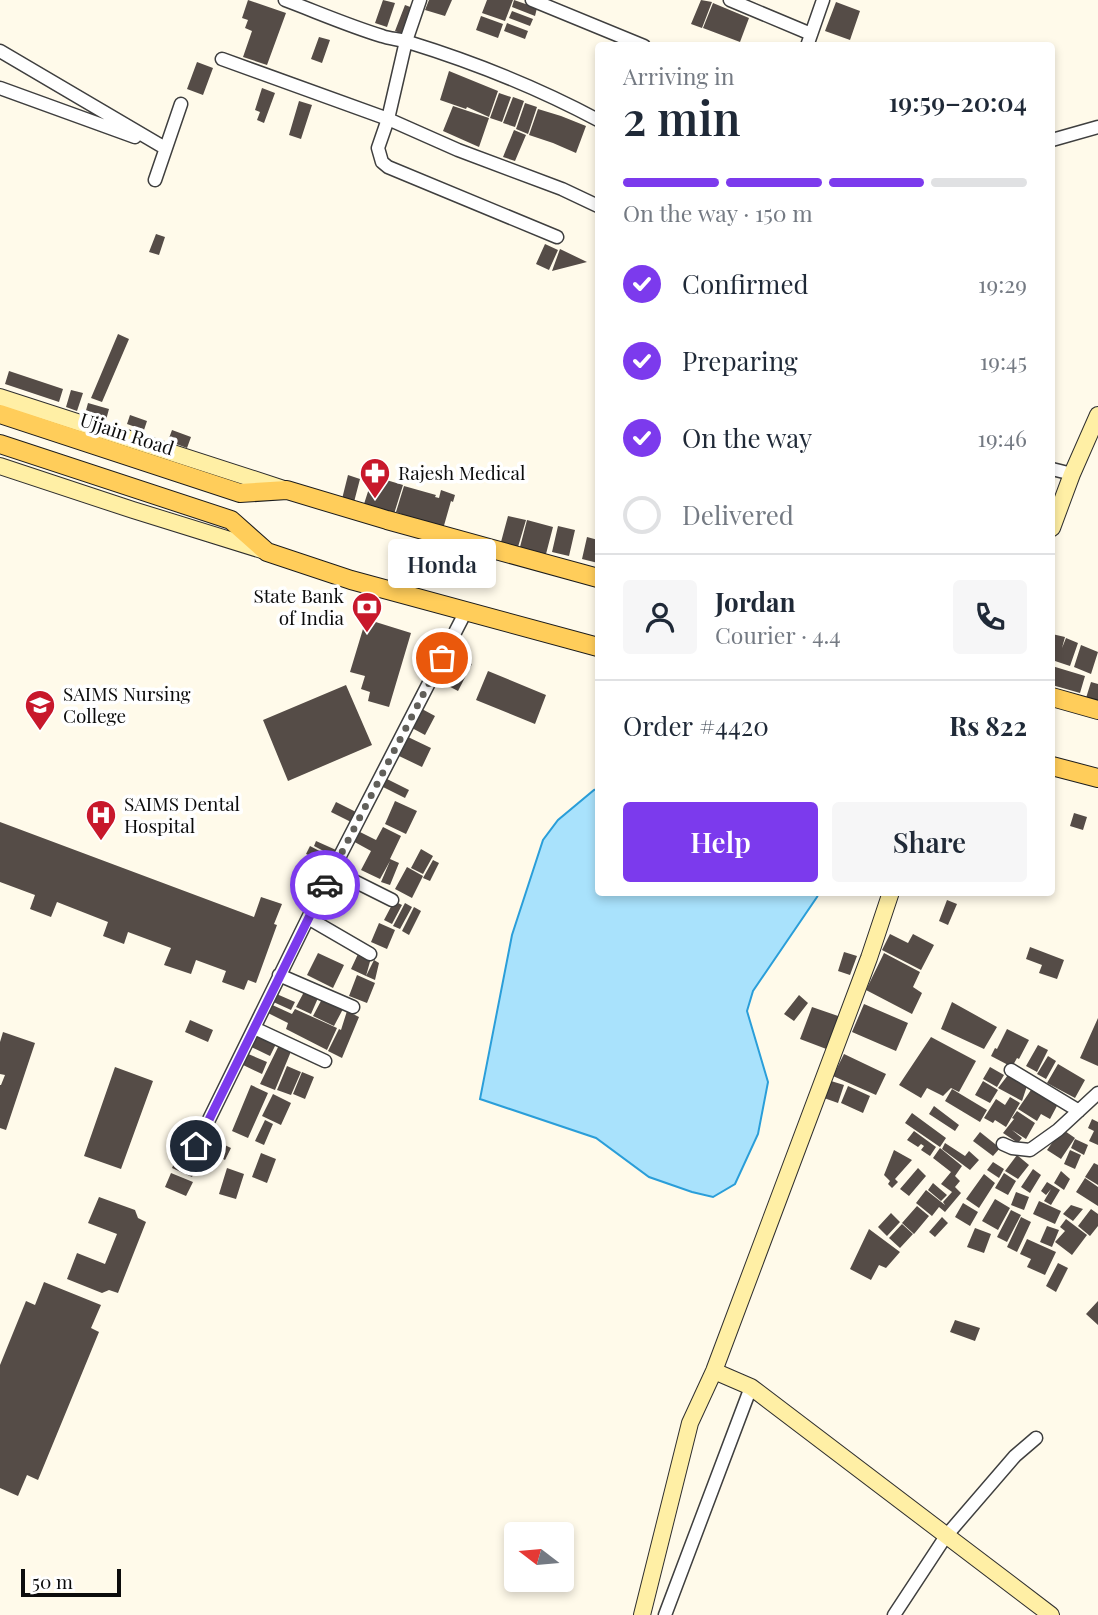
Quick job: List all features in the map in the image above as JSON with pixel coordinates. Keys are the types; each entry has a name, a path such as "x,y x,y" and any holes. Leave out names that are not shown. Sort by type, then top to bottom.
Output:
{"main road":[{"name":"Ujjain Road","path":"0,414 240,493 287,490"},
{"path":"0,444 231,520 267,552 351,580 595,646"},
{"path":"287,490 595,577"},
{"path":"1055,698 1098,710"},
{"path":"1055,767 1098,778"}],"street":[{"path":"285,0 383,36 460,60 519,83 595,118"},
{"path":"420,0 406,41 379,148 382,162 388,167 557,237"},
{"path":"532,0 556,5 635,42"},
{"path":"730,0 809,40 824,0"},
{"path":"0,51 165,148"},
{"path":"222,59 388,119 458,150 562,188 595,204"},
{"path":"0,88 165,148"},
{"path":"155,180 181,104"},
{"path":"1055,139 1098,127"},
{"path":"0,397 287,490"},
{"path":"1055,520 1098,415"},
{"path":"0,466 267,552"},
{"path":"1055,470 1072,474"},
{"path":"196,1146 307,918 466,611"},
{"path":"332,870 392,900"},
{"path":"642,1615 690,1423 714,1371 890,896"},
{"path":"307,918 370,954"},
{"path":"279,975 353,1007"},
{"path":"254,1028 325,1061"},
{"path":"1011,1070 1079,1111"},
{"path":"1003,1144 1030,1150 1058,1130 1098,1093"},
{"path":"714,1371 751,1387 1051,1615"},
{"path":"665,1615 751,1387"},
{"path":"894,1615 946,1536 1015,1456 1036,1438"}],"water":[{"path":"594,790 595,896 818,896 753,991 747,1011 768,1082 758,1134 735,1184 713,1197 649,1177 596,1138 480,1099 512,935 543,840 558,820"}],"building":[{"path":"248,0 286,13 267,65 243,57 252,31 245,28 248,20 242,18"},
{"path":"383,0 395,3 387,27 375,23"},
{"path":"429,0 452,0 445,16 425,10"},
{"path":"487,0 513,0 505,21 482,13"},
{"path":"514,0 537,8 535,16 512,7"},
{"path":"701,0 712,2 702,28 691,24"},
{"path":"836,2 860,11 850,40 825,31"},
{"path":"713,3 749,18 740,42 703,28"},
{"path":"405,5 413,8 403,34 395,31"},
{"path":"512,11 533,19 530,26 509,18"},
{"path":"481,16 503,24 498,38 476,30"},
{"path":"507,23 528,31 525,39 504,31"},
{"path":"319,37 330,40 322,63 311,59"},
{"path":"197,62 213,68 203,95 187,89"},
{"path":"449,71 498,91 489,117 467,107 466,109 440,100"},
{"path":"262,88 275,93 264,123 257,120 260,112 255,110"},
{"path":"499,93 511,97 502,122 490,118"},
{"path":"513,97 524,101 515,127 503,123"},
{"path":"299,101 312,105 301,139 289,135"},
{"path":"525,103 537,107 528,134 516,129"},
{"path":"453,106 489,118 479,147 443,131"},
{"path":"538,109 586,126 576,153 529,135"},
{"path":"514,130 526,135 515,161 503,157"},
{"path":"156,234 165,237 159,255 149,252"},
{"path":"545,244 558,250 549,270 536,264"},
{"path":"560,249 587,262 552,271"},
{"path":"118,334 129,339 102,402 91,398"},
{"path":"9,371 63,389 59,402 5,384"},
{"path":"71,390 83,393 77,411 66,407"},
{"path":"88,403 109,409 106,420 85,414"},
{"path":"130,415 147,421 144,430 127,424"},
{"path":"172,430 191,437 187,448 168,441"},
{"path":"348,475 360,479 354,502 342,499"},
{"path":"373,476 403,485 394,514 364,504"},
{"path":"404,486 439,498 441,490 455,495 443,529 396,512"},
{"path":"508,516 526,520 518,547 501,542"},
{"path":"527,520 553,527 546,554 520,547"},
{"path":"558,526 575,530 569,556 552,552"},
{"path":"587,537 595,539 595,562 582,559"},
{"path":"366,619 411,633 389,707 368,701 370,692 361,689 365,676 350,672"},
{"path":"1055,635 1065,637 1062,648 1066,638 1078,643 1070,666 1055,661"},
{"path":"1081,645 1098,652 1091,674 1074,667"},
{"path":"449,652 472,664 458,691 435,679"},
{"path":"1055,667 1085,676 1080,693 1055,686"},
{"path":"488,671 546,695 535,724 476,700"},
{"path":"1091,682 1098,684 1098,702 1086,698"},
{"path":"346,685 372,745 288,781 263,720"},
{"path":"422,709 435,716 425,735 412,728"},
{"path":"408,737 431,748 422,767 399,756"},
{"path":"387,779 409,790 405,798 383,787"},
{"path":"395,801 417,811 406,834 385,824"},
{"path":"336,802 358,813 353,823 331,812"},
{"path":"1074,813 1087,817 1083,830 1070,826"},
{"path":"0,822 254,917 261,897 282,904 256,983 248,980 244,990 222,982 226,971 196,960 191,974 164,965 171,948 128,932 124,944 103,936 108,922 57,902 51,917 30,909 35,895 0,882"},
{"path":"383,827 401,836 390,859 399,863 390,885 381,882 390,861 380,879 361,870 371,851 351,840 356,830 376,840"},
{"path":"316,841 336,850 333,856 314,846"},
{"path":"310,846 331,857 327,864 306,854"},
{"path":"421,849 433,856 423,874 411,868"},
{"path":"433,860 439,863 430,881 423,878"},
{"path":"407,867 423,876 412,898 395,889"},
{"path":"334,875 355,886 350,897 329,886"},
{"path":"947,900 957,904 948,925 939,921"},
{"path":"394,901 402,905 392,924 384,920"},
{"path":"405,903 412,907 400,929 393,926"},
{"path":"414,907 421,911 409,935 402,931"},
{"path":"379,923 395,930 387,949 371,942"},
{"path":"890,934 908,943 913,934 934,945 921,970 882,950"},
{"path":"1030,947 1064,960 1057,979 1039,973 1042,965 1026,959"},
{"path":"844,952 857,956 850,975 838,971"},
{"path":"318,953 344,965 333,988 307,975"},
{"path":"884,953 920,972 913,987 922,993 912,1014 866,990"},
{"path":"358,954 371,958 366,976 351,969"},
{"path":"374,960 379,963 375,980 366,976"},
{"path":"357,975 375,983 367,1003 349,996"},
{"path":"272,992 295,1002 291,1010 269,1000"},
{"path":"304,992 318,998 311,1014 296,1007"},
{"path":"799,995 808,1003 794,1021 784,1014"},
{"path":"322,999 343,1009 334,1026 313,1016"},
{"path":"952,1002 997,1027 984,1049 941,1029"},
{"path":"268,1003 292,1014 295,1009 337,1028 327,1050 286,1029 288,1023 264,1011"},
{"path":"864,1004 908,1023 896,1051 852,1032"},
{"path":"812,1007 841,1017 829,1050 800,1039"},
{"path":"347,1011 359,1017 342,1058 328,1051 339,1029 341,1030"},
{"path":"1098,1018 1098,1066 1080,1058"},
{"path":"190,1020 213,1030 208,1042 185,1032"},
{"path":"1007,1029 1029,1040 1012,1067 991,1056"},
{"path":"3,1032 35,1043 6,1130 0,1128 0,1085 5,1075 0,1074 0,1042"},
{"path":"253,1033 276,1044 270,1056 247,1045"},
{"path":"931,1037 976,1061 959,1092 951,1088 943,1096 927,1088 921,1098 899,1085"},
{"path":"280,1043 292,1049 275,1090 260,1084"},
{"path":"1038,1045 1048,1050 1037,1072 1026,1066"},
{"path":"246,1053 267,1062 262,1074 241,1064"},
{"path":"844,1054 886,1074 876,1095 833,1076"},
{"path":"1048,1056 1056,1061 1046,1079 1037,1074"},
{"path":"1058,1064 1085,1080 1075,1098 1047,1083"},
{"path":"287,1066 301,1072 291,1095 277,1090"},
{"path":"115,1067 153,1081 121,1169 84,1156"},
{"path":"990,1067 1004,1075 997,1087 983,1079"},
{"path":"302,1072 314,1077 305,1099 293,1094"},
{"path":"1008,1075 1027,1086 1022,1101 998,1088"},
{"path":"831,1081 844,1085 838,1103 824,1098"},
{"path":"983,1081 998,1090 990,1103 975,1095"},
{"path":"251,1085 268,1093 248,1138 232,1131"},
{"path":"848,1086 870,1096 863,1113 841,1103"},
{"path":"1033,1087 1058,1104 1050,1119 1041,1114 1037,1121 1018,1109"},
{"path":"952,1089 987,1110 980,1122 945,1101"},
{"path":"273,1094 291,1103 281,1125 262,1116"},
{"path":"1010,1097 1020,1103 1006,1127 995,1120 993,1123 984,1118 996,1099 1005,1105"},
{"path":"934,1106 959,1125 955,1131 929,1114"},
{"path":"1017,1111 1035,1123 1026,1139 1012,1130 1022,1138 1018,1143 1003,1133"},
{"path":"912,1113 946,1138 940,1147 905,1123"},
{"path":"1092,1119 1098,1122 1098,1145 1089,1141 1094,1131 1088,1128"},
{"path":"265,1120 273,1124 264,1145 255,1141"},
{"path":"1062,1129 1075,1138 1061,1159 1047,1150"},
{"path":"914,1131 936,1147 930,1156 921,1150 924,1146 921,1144 918,1147 907,1140"},
{"path":"980,1132 1000,1148 993,1156 973,1141"},
{"path":"208,1137 231,1148 225,1160 202,1148"},
{"path":"1075,1139 1088,1145 1084,1155 1071,1148"},
{"path":"945,1143 965,1156 969,1151 979,1160 970,1170 942,1149"},
{"path":"940,1148 962,1166 955,1176 960,1181 955,1187 961,1193 945,1212 939,1207 932,1216 916,1203 926,1190 945,1205 943,1202 952,1192 941,1184 951,1172 933,1158"},
{"path":"894,1150 912,1160 895,1179 898,1182 892,1188 884,1175"},
{"path":"1070,1150 1081,1155 1075,1169 1064,1164"},
{"path":"261,1153 276,1159 267,1183 252,1177"},
{"path":"178,1155 198,1164 192,1177 172,1168"},
{"path":"1017,1155 1029,1165 1018,1179 1005,1171"},
{"path":"993,1162 1004,1169 999,1178 987,1170"},
{"path":"1094,1163 1098,1165 1098,1185 1085,1177"},
{"path":"227,1168 244,1174 236,1199 219,1194"},
{"path":"918,1168 926,1176 909,1196 900,1189"},
{"path":"1033,1169 1041,1175 1030,1193 1021,1187"},
{"path":"1061,1171 1070,1179 1064,1190 1054,1183"},
{"path":"171,1173 193,1182 186,1196 165,1187"},
{"path":"1004,1173 1016,1181 1008,1195 995,1188"},
{"path":"984,1174 995,1183 979,1208 966,1199"},
{"path":"1085,1178 1098,1187 1098,1206 1076,1192"},
{"path":"1047,1182 1060,1190 1051,1205 1044,1201 1051,1189 1046,1195 1041,1191"},
{"path":"933,1183 947,1195 941,1201 928,1190"},
{"path":"1016,1192 1029,1197 1024,1210 1011,1205"},
{"path":"99,1197 135,1210 138,1218 146,1222 118,1293 109,1290 102,1293 67,1279 77,1253 105,1264 117,1234 88,1223"},
{"path":"995,1199 1010,1208 998,1230 982,1221"},
{"path":"1039,1201 1061,1211 1055,1224 1033,1214"},
{"path":"963,1203 978,1212 970,1226 955,1217"},
{"path":"1071,1205 1083,1209 1073,1221 1063,1214"},
{"path":"917,1206 929,1216 914,1234 902,1223"},
{"path":"1091,1209 1098,1214 1098,1226 1090,1236 1078,1226"},
{"path":"1011,1210 1021,1215 1007,1242 997,1237"},
{"path":"891,1213 900,1222 887,1236 878,1227"},
{"path":"942,1217 948,1223 935,1237 929,1232"},
{"path":"1021,1217 1031,1222 1017,1252 1007,1247"},
{"path":"1066,1219 1087,1235 1072,1255 1055,1242 1065,1231 1060,1227"},
{"path":"902,1224 913,1234 900,1248 889,1238"},
{"path":"1047,1226 1059,1230 1052,1247 1040,1242"},
{"path":"975,1228 991,1234 984,1253 967,1247"},
{"path":"869,1229 900,1252 886,1268 879,1265 871,1280 850,1269"},
{"path":"1027,1239 1056,1252 1045,1275 1027,1267 1031,1259 1020,1254"},
{"path":"1058,1263 1068,1268 1056,1292 1046,1286"},
{"path":"44,1282 101,1305 91,1328 99,1332 38,1480 27,1475 18,1496 0,1488 0,1365 26,1301 35,1305"},
{"path":"1098,1301 1098,1325 1086,1314"},
{"path":"955,1320 980,1328 975,1341 950,1332"}],"way so far":[{"path":"325,885 442,658"}],"place":[{"name":"Rajesh Medical","path":"375,500"},
{"name":"State Bank of India","path":"367,634"},
{"name":"Honda","path":"442,658"},
{"name":"SAIMS Nursing College","path":"40,732"},
{"name":"SAIMS Dental Hospital","path":"101,842"}],"route":[{"path":"196,1146 325,885"}]}
